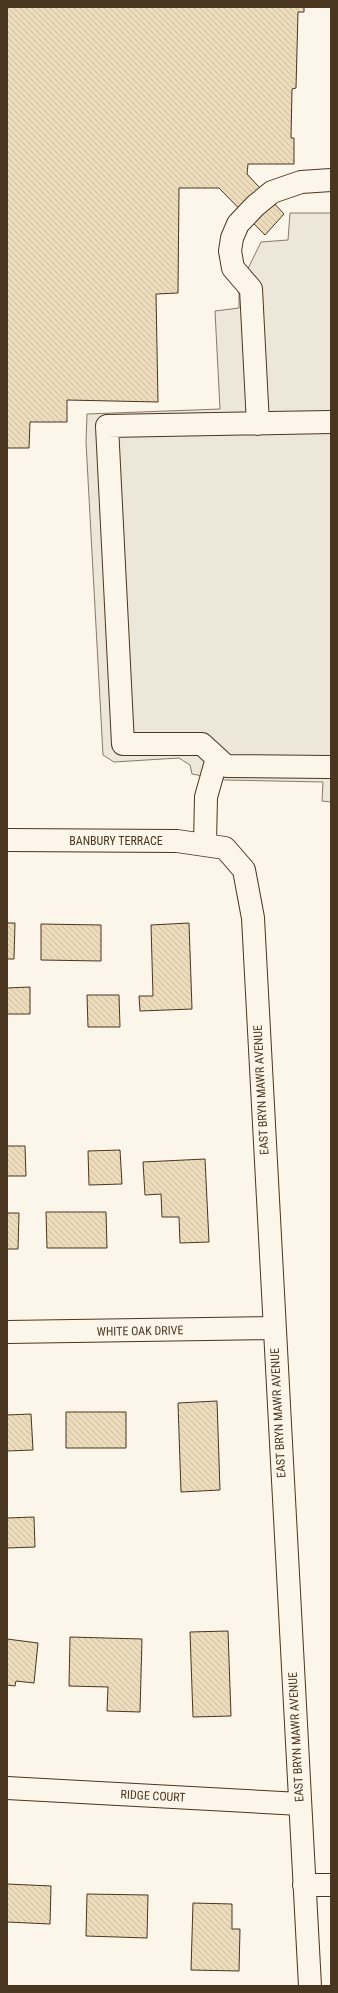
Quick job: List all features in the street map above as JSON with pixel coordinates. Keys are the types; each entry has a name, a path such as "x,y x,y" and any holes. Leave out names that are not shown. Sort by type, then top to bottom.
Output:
{"street":[{"path":"258,424 251,289 233,268 230,251 232,238 238,224 255,206 272,192 301,182 331,180"},
{"path":"331,422 107,426 123,744 202,744 226,766 331,767"},
{"path":"215,846 206,797 217,758"},
{"name":"BANBURY TERRACE","path":"7,840 177,841 215,846"},
{"name":"EAST BRYN MAWR AVENUE","path":"215,846 244,870 253,918 273,1328 310,1986"},
{"name":"WHITE OAK DRIVE","path":"7,1332 273,1328"},
{"name":"RIDGE COURT","path":"7,1788 300,1804"},
{"path":"304,1885 331,1885"}],"shaded area":[{"path":"290,213 331,213 331,802 322,801 323,782 225,780 192,774 190,765 179,758 114,762 103,755 86,442 87,414 220,409 215,311 239,308 239,287 261,242 288,240"}],"building":[{"path":"7,7 304,7 304,12 298,12 296,88 292,89 291,138 294,138 294,164 248,164 247,174 284,214 265,235 219,188 179,188 178,293 156,294 158,402 67,400 67,422 30,422 29,448 7,448"},
{"path":"7,923 15,923 14,959 7,959"},
{"path":"189,923 192,1009 140,1011 139,996 153,996 151,925"},
{"path":"41,924 101,925 101,961 41,960"},
{"path":"30,987 30,1014 7,1014 7,988"},
{"path":"87,995 119,995 120,1027 88,1027"},
{"path":"7,1146 25,1146 26,1176 7,1176"},
{"path":"120,1150 122,1184 89,1185 88,1151"},
{"path":"205,1159 209,1242 180,1243 179,1217 162,1217 161,1194 145,1195 143,1162"},
{"path":"46,1212 106,1212 107,1248 47,1248"},
{"path":"7,1213 19,1213 18,1249 7,1249"},
{"path":"217,1401 220,1490 181,1492 178,1403"},
{"path":"66,1412 126,1412 126,1448 66,1448"},
{"path":"31,1414 33,1450 7,1451 7,1415"},
{"path":"34,1517 35,1547 7,1548 7,1518"},
{"path":"228,1631 231,1716 193,1717 190,1632"},
{"path":"70,1637 142,1639 140,1712 107,1711 108,1687 69,1686"},
{"path":"7,1639 38,1643 34,1683 16,1681 15,1686 7,1685"},
{"path":"7,1884 51,1886 50,1924 7,1922"},
{"path":"87,1894 148,1895 147,1938 86,1936"},
{"path":"193,1903 232,1904 232,1929 240,1929 239,1971 191,1970"}]}
